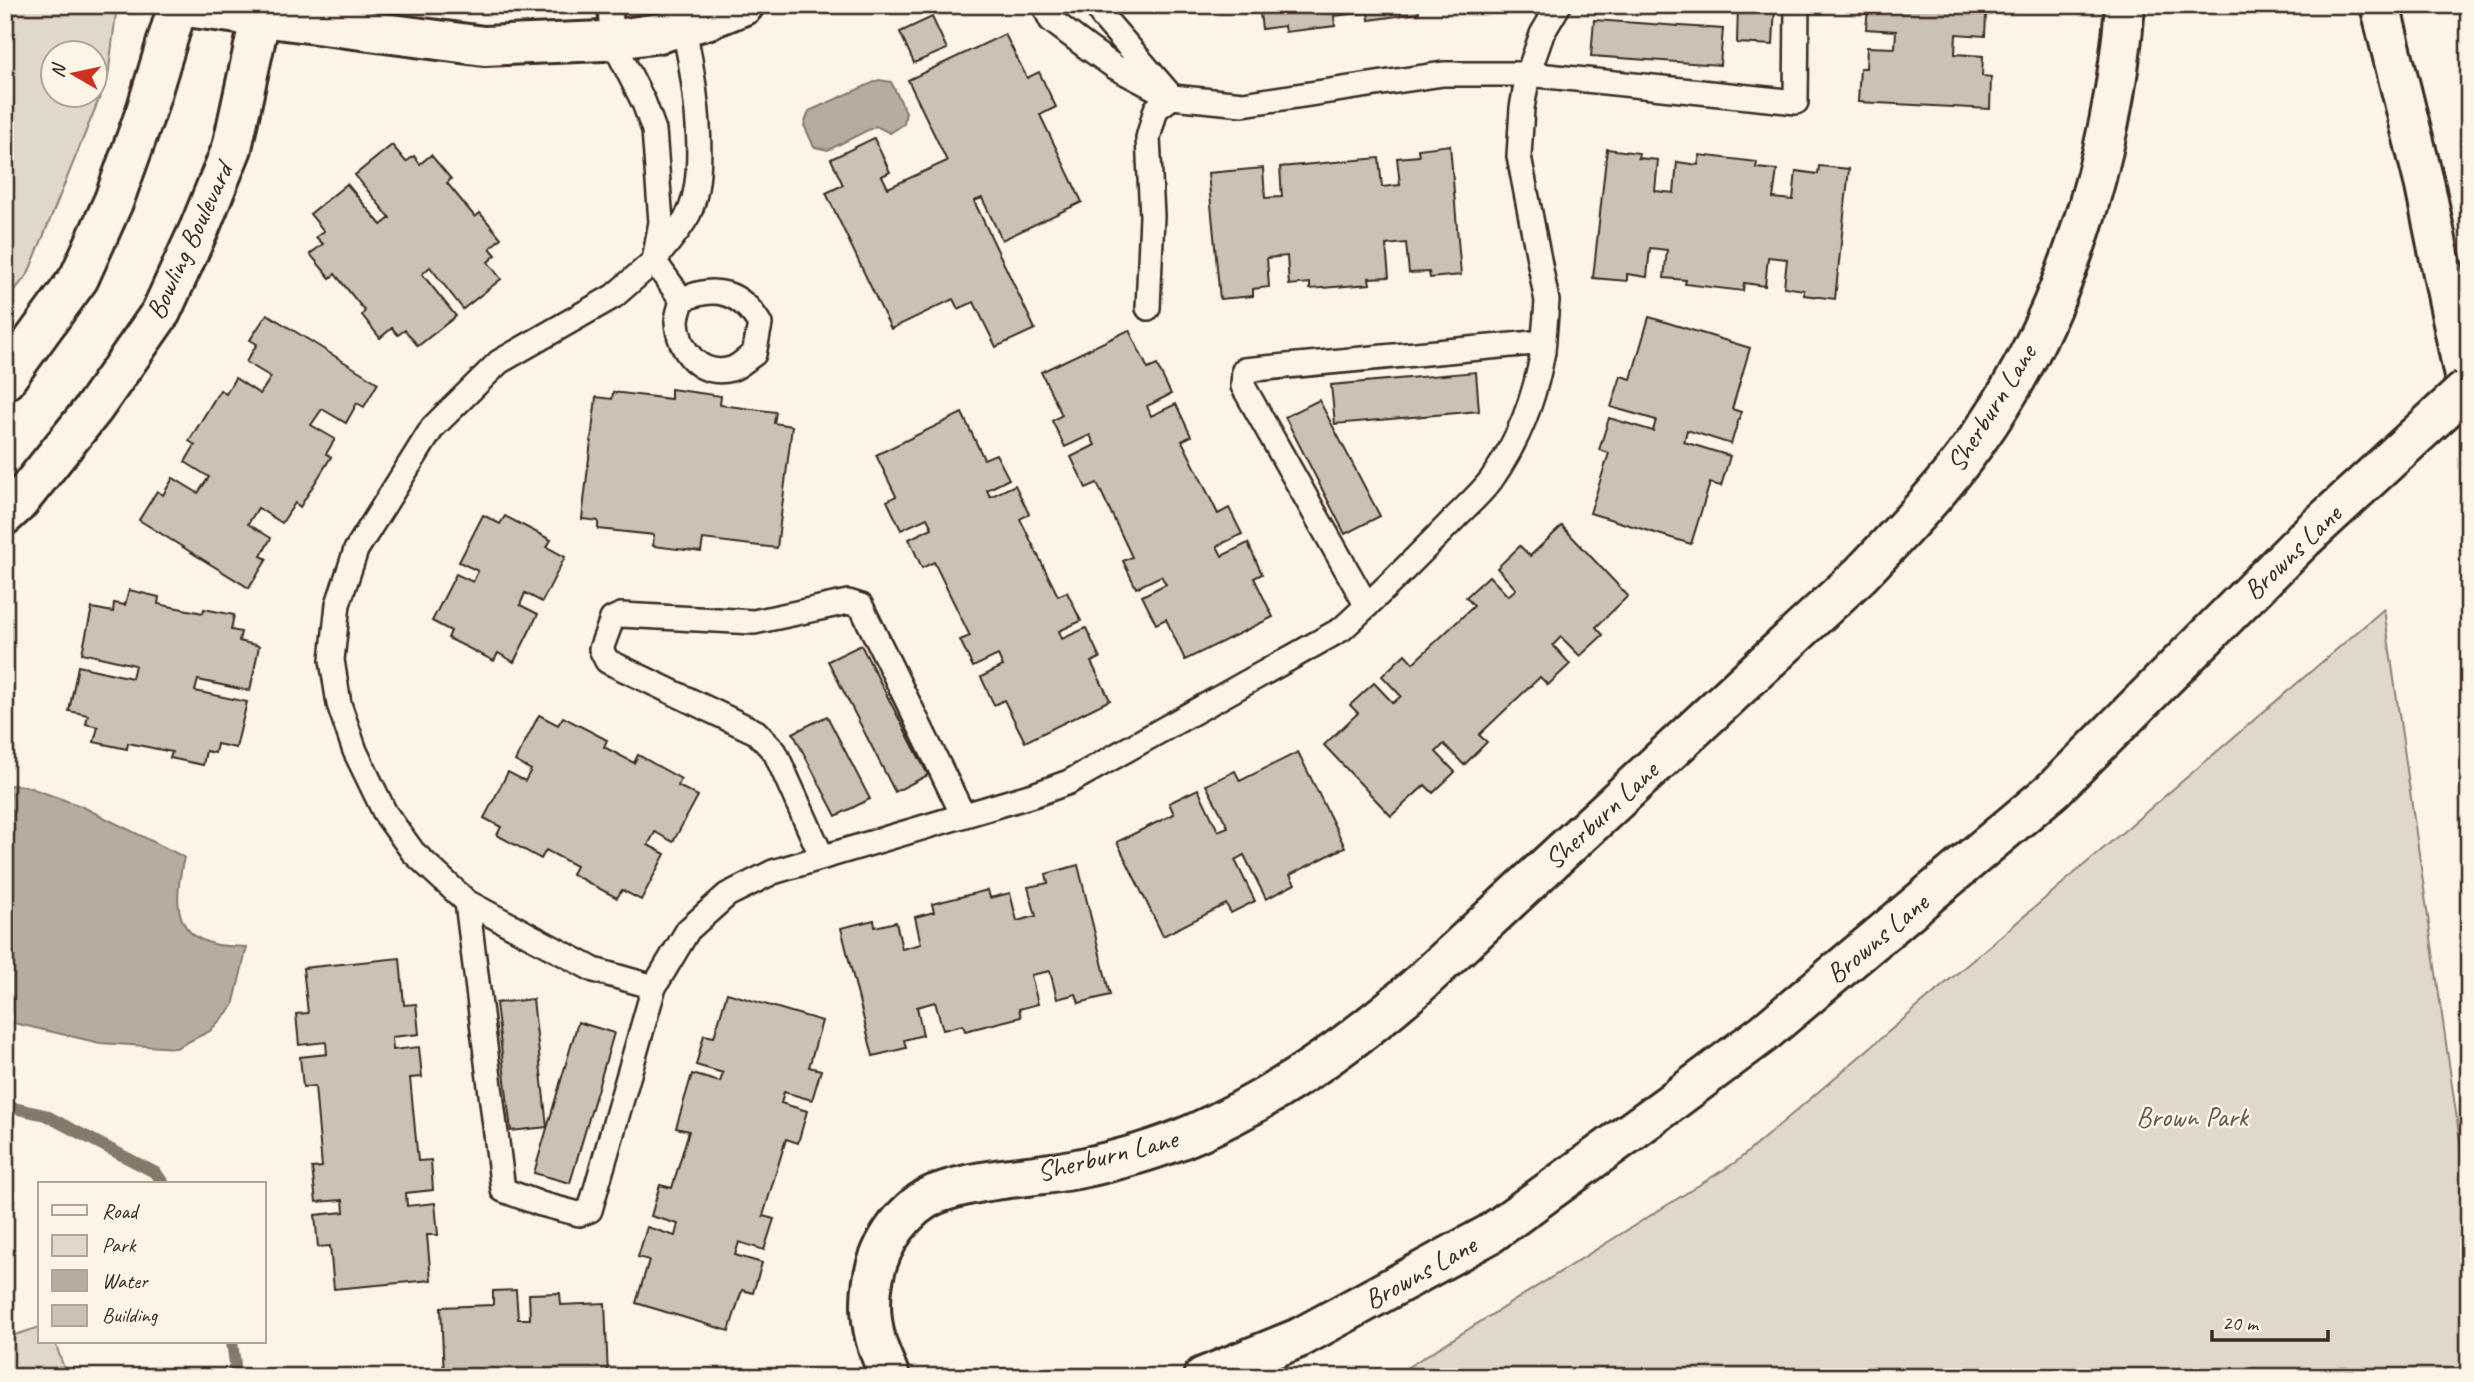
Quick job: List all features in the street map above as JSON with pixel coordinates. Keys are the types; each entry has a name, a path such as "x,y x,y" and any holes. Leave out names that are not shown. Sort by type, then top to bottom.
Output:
{"main road":[{"path":"5,380 79,278 128,162 178,6 262,11 484,46 611,22 659,33 681,16 744,5"},
{"name":"Sherburn Lane","path":"890,1377 875,1338 870,1295 875,1268 885,1242 905,1215 933,1195 981,1181 1076,1169 1142,1152 1193,1134 1259,1101 1367,1030 1860,575 1925,507 1976,443 2021,370 2069,265 2110,124 2122,51 2125,5"},
{"path":"2379,5 2425,186 2469,401"},
{"name":"Bowling Boulevard","path":"5,514 18,503 94,408 161,312 232,148 262,11"},
{"name":"Browns Lane","path":"1203,1377 1300,1338 1490,1234 1732,1057 2053,790 2304,539 2469,387"}],"lane":[{"path":"1044,5 1051,20 1087,48 1115,67 1172,97 1243,104 1443,74 1528,74 1796,102 1797,5"},
{"path":"1097,5 1104,17 1172,97"},
{"path":"467,902 503,1190 579,1214 590,1210 654,988 688,930 727,895 773,872 1069,782 1342,629 1489,482 1515,441 1537,384 1548,301 1519,156 1522,108 1528,74 1542,34 1559,5"},
{"path":"654,988 594,970 467,902 413,852 385,813 355,751 338,704 332,660 338,604 356,550 433,427 499,362 614,296 654,261 689,213 699,172 699,132 681,16"},
{"path":"611,22 654,130 660,222 654,261 682,300"},
{"path":"1148,308 1152,216 1148,138 1156,109 1172,97"},
{"path":"1367,606 1243,386 1244,370 1533,343 1543,351"},
{"path":"822,857 775,752 756,732 607,661 601,649 612,620 621,615 754,622 848,602 861,606 963,815"}],"green space":[{"path":"5,5 117,5 108,77 108,38 38,38 38,108 95,108 28,274 5,302"},
{"name":"Brown Park","path":"2384,609 2469,1204 2469,1377 1392,1377 1736,1162"},
{"path":"38,1328 38,1344 56,1344 67,1377 5,1377 5,1338"}],"water":[{"path":"879,80 891,82 906,112 904,124 890,133 876,126 828,150 814,147 804,125 809,111"},
{"path":"5,785 25,786 81,806 184,857 178,897 179,909 189,931 199,939 214,944 247,947 233,1006 210,1031 176,1048 100,1043 5,1021"}],"building":[{"path":"1259,5 1418,5 1419,13 1369,20 1368,12 1334,16 1335,26 1285,32 1284,26 1262,29"},
{"path":"1738,5 1775,5 1773,45 1737,43"},
{"path":"1861,5 1992,5 1991,15 1986,15 1985,36 1956,34 1955,54 1983,56 1982,76 1991,77 1990,109 1858,102 1860,68 1866,68 1867,47 1895,48 1896,31 1866,29 1868,9 1860,8"},
{"path":"932,17 947,49 914,63 900,32"},
{"path":"1594,20 1723,29 1720,65 1591,56"},
{"path":"1005,34 1027,78 1039,72 1056,107 1040,115 1082,202 1002,240 982,198 974,201 1035,329 996,347 974,302 958,309 953,299 891,329 826,193 843,185 831,159 874,138 890,172 882,176 888,188 947,161 908,80"},
{"path":"392,145 406,162 414,156 420,164 431,155 451,179 447,183 475,217 480,213 501,238 490,248 496,255 488,262 501,279 463,309 430,267 422,274 456,316 418,346 405,330 398,335 392,328 380,338 362,315 365,311 335,274 330,278 310,254 323,244 316,237 324,231 310,214 347,184 381,225 390,218 355,175"},
{"path":"1450,145 1461,275 1430,278 1429,272 1409,273 1406,243 1386,245 1389,277 1369,278 1370,284 1310,289 1310,283 1289,285 1287,256 1267,258 1269,287 1253,289 1253,296 1220,299 1208,173 1263,168 1265,198 1282,197 1280,167 1379,158 1382,187 1400,185 1397,158 1419,156 1418,149"},
{"path":"1607,149 1639,153 1638,158 1658,160 1655,191 1674,193 1677,162 1698,165 1700,155 1757,162 1756,168 1777,170 1773,198 1793,200 1796,171 1818,174 1819,166 1849,169 1835,299 1804,295 1804,290 1784,287 1787,259 1768,257 1765,286 1744,283 1743,291 1685,284 1686,280 1664,278 1667,250 1650,248 1647,277 1627,274 1627,281 1593,278"},
{"path":"267,314 378,383 364,407 357,403 346,423 322,409 311,425 335,439 326,454 331,457 300,507 295,503 282,523 258,508 248,524 271,538 261,556 267,559 249,588 139,520 157,491 163,495 173,478 198,493 209,477 185,462 195,445 189,441 220,390 226,394 235,378 260,394 271,377 246,362 257,344 250,340"},
{"path":"1649,317 1750,348 1732,409 1741,412 1731,444 1687,430 1684,442 1730,456 1721,486 1710,483 1691,544 1590,513 1609,453 1599,450 1609,418 1653,431 1656,420 1611,407 1621,376 1631,379"},
{"path":"1129,330 1148,369 1157,365 1171,394 1147,406 1151,416 1176,404 1191,436 1182,441 1218,514 1229,508 1242,534 1217,546 1222,556 1248,543 1262,574 1254,578 1273,617 1185,660 1166,619 1156,624 1142,596 1166,584 1161,576 1136,588 1123,561 1132,557 1097,483 1086,488 1071,457 1095,445 1090,435 1065,447 1052,421 1062,415 1041,372"},
{"path":"1476,372 1479,411 1335,424 1331,385"},
{"path":"671,389 721,396 720,405 776,412 774,423 792,426 777,548 703,539 701,552 653,546 654,535 598,529 598,521 582,519 596,397 612,399 613,392 671,399"},
{"path":"1319,400 1380,516 1345,534 1285,417"},
{"path":"962,413 984,459 996,454 1009,479 987,490 990,497 1015,485 1029,514 1020,519 1058,596 1067,592 1081,621 1059,631 1062,639 1086,628 1100,658 1091,662 1110,700 1025,742 1004,700 994,705 981,677 1003,666 998,655 973,667 960,640 970,636 934,562 922,568 909,539 932,528 927,518 901,530 887,501 896,496 876,455"},
{"path":"483,515 500,524 505,516 551,540 547,547 565,557 542,602 525,593 520,605 538,614 514,662 498,653 494,661 448,638 451,631 432,621 456,574 473,582 478,571 459,562"},
{"path":"1562,526 1628,596 1596,627 1603,635 1580,656 1561,637 1553,645 1570,664 1548,685 1540,677 1479,735 1487,742 1464,765 1444,744 1436,752 1455,772 1433,793 1425,785 1391,816 1324,745 1358,713 1350,705 1374,683 1393,703 1401,696 1382,676 1405,654 1413,663 1474,606 1466,597 1489,576 1508,596 1516,589 1497,568 1520,546 1530,556"},
{"path":"129,590 159,597 158,604 203,613 204,609 234,615 231,630 241,632 239,641 259,646 250,691 198,680 195,691 247,702 236,748 217,744 215,753 206,751 203,765 170,758 172,752 128,743 127,749 94,742 98,727 86,724 88,715 69,711 78,666 132,678 135,665 82,653 92,608 113,612 114,603 125,605"},
{"path":"861,645 928,775 895,792 828,661"},
{"path":"539,715 558,725 563,717 607,740 604,747 634,763 638,755 681,779 678,786 698,796 673,842 655,832 648,845 665,854 641,900 622,890 617,898 572,874 576,866 546,850 541,859 497,835 501,827 484,818 508,772 525,781 531,770 515,761"},
{"path":"827,716 870,799 836,816 793,733"},
{"path":"1298,752 1345,847 1290,875 1295,884 1266,899 1244,855 1235,860 1255,901 1231,913 1226,904 1163,936 1117,842 1174,814 1169,803 1198,789 1218,831 1228,827 1206,785 1235,771 1240,781"},
{"path":"1078,865 1110,995 1079,1003 1076,994 1057,999 1050,971 1031,975 1038,1004 1019,1009 1021,1017 965,1031 963,1025 943,1030 935,1002 917,1007 923,1035 904,1040 906,1048 873,1056 841,928 874,920 875,927 896,922 902,949 921,944 915,917 934,912 932,904 988,890 990,898 1010,893 1017,921 1036,916 1028,887 1048,883 1046,874"},
{"path":"400,958 404,1005 416,1004 419,1034 392,1037 393,1050 419,1047 422,1077 410,1078 418,1161 431,1160 433,1190 406,1193 407,1206 435,1203 438,1235 427,1235 431,1280 334,1289 330,1246 318,1247 315,1215 344,1212 343,1200 316,1202 312,1168 322,1167 315,1086 303,1087 300,1057 327,1054 326,1042 299,1045 296,1014 308,1013 303,968"},
{"path":"727,993 822,1021 809,1067 821,1070 812,1100 784,1092 781,1103 807,1111 798,1143 786,1139 763,1216 774,1219 764,1250 739,1242 735,1255 762,1263 753,1293 742,1290 729,1331 636,1303 649,1260 638,1257 647,1227 675,1236 678,1224 651,1216 660,1185 672,1188 689,1131 676,1128 692,1074 720,1082 723,1073 696,1065 704,1035 714,1037"},
{"path":"533,999 547,1127 511,1131 496,1003"},
{"path":"578,1022 614,1033 570,1183 534,1173"},
{"path":"516,1290 518,1319 530,1319 529,1294 560,1293 561,1305 605,1303 608,1377 444,1377 441,1307 493,1305 493,1291"}],"waterway":[{"path":"5,1106 45,1115 156,1173 163,1182"},
{"path":"231,1377 235,1364 232,1344"}]}
